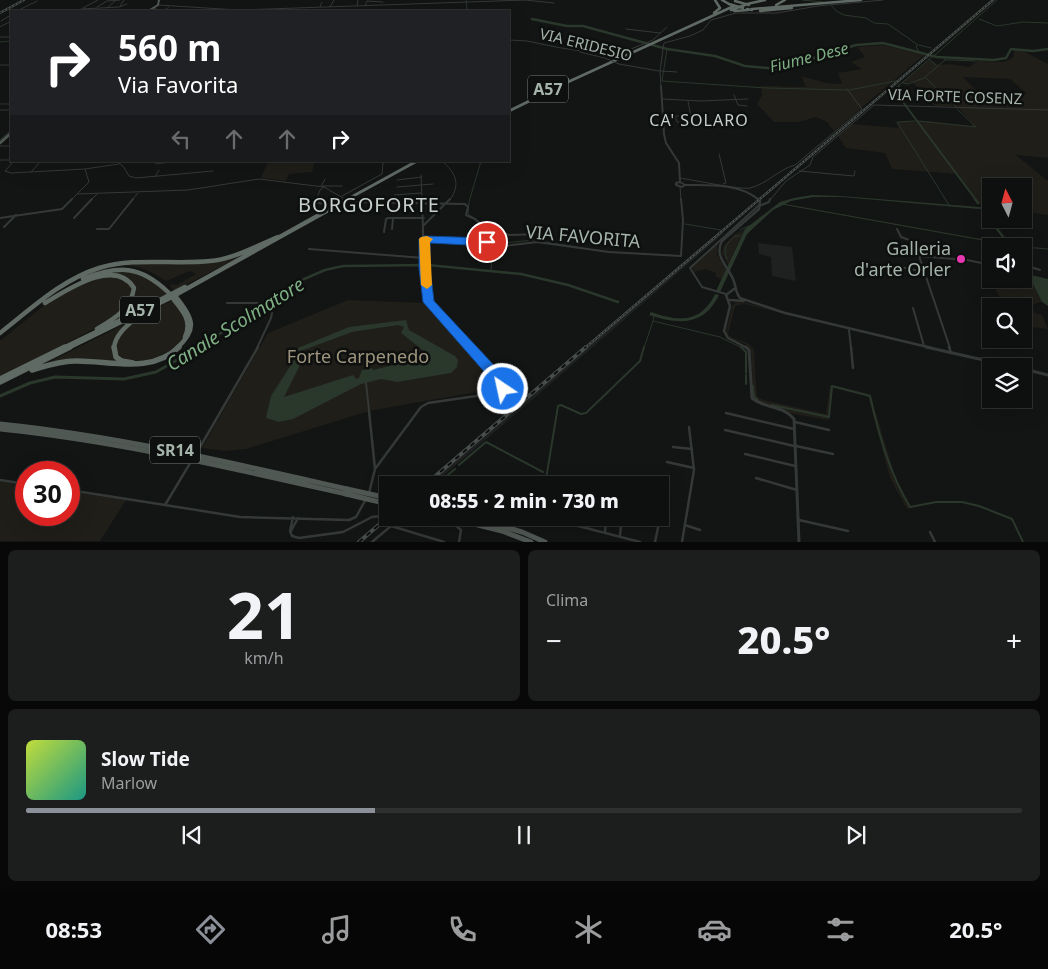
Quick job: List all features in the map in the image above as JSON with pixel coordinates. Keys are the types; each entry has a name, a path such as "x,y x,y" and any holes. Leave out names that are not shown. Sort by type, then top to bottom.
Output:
{"highway":[{"name":"A57","path":"690,25 717,12 720,6 716,0"},
{"path":"722,0 738,4 773,6 785,0"},
{"name":"A57","path":"510,109 574,77 747,0"},
{"path":"661,39 725,13 738,4 765,0"},
{"path":"725,13 750,10 778,11 812,4 861,0"},
{"path":"738,4 742,8 750,10"},
{"name":"A57","path":"510,110 738,4"},
{"path":"573,82 584,74"},
{"path":"552,83 574,77"},
{"name":"A57","path":"34,363 149,306 284,235 411,162"},
{"name":"A57","path":"0,381 172,296 415,162"},
{"name":"A57","path":"0,335 73,280 105,266 134,262 213,261 241,253 284,235"},
{"name":"A57","path":"37,306 78,280 100,271 118,267 134,267 157,276 172,296 184,312 189,321 188,330 181,342 167,353 149,361 129,363 118,358 114,353 113,346 122,330 133,320 172,296"},
{"name":"A57","path":"0,335 45,303 84,279 106,271 121,269 136,270 149,274 190,316 192,327 181,345 162,358 145,364 64,362 38,368 0,381"},
{"name":"A57","path":"0,381 93,332 118,315 130,303 134,288 132,283 126,278 106,276 79,284 45,303"}],"main road":[{"path":"150,10 158,5 159,0"},
{"path":"0,144 10,135"},
{"name":"SR14","path":"0,424 116,438 379,501"},
{"name":"SR14","path":"0,429 112,442 194,456"},
{"name":"SR14","path":"346,492 379,497"},
{"path":"482,526 531,542"},
{"path":"501,526 545,542"}],"street":[{"path":"81,9 98,0"},
{"path":"107,8 116,0"},
{"path":"95,8 107,1 120,0"},
{"path":"120,6 124,0"},
{"path":"330,7 334,0"},
{"path":"357,6 358,0"},
{"path":"260,10 525,0 554,4"},
{"path":"685,185 680,188 676,184 680,182 678,162 664,140 661,71 664,43 682,40 704,29 711,20 724,15 742,12 780,13 829,4 883,0"},
{"path":"19,10 37,1"},
{"path":"365,6 367,1 383,2"},
{"path":"320,8 322,2"},
{"path":"81,9 107,8 127,4"},
{"path":"158,5 226,10"},
{"path":"351,10 353,6"},
{"path":"562,48 614,56 648,44 666,30 667,27"},
{"path":"626,30 660,33"},
{"name":"VIA ERIDESIO","path":"510,40 562,48 605,58 619,64 677,72"},
{"path":"688,179 749,188 778,174 786,167 798,164 862,109 847,89"},
{"path":"734,95 739,106 747,106"},
{"path":"662,99 742,102"},
{"path":"737,102 748,100"},
{"path":"662,115 691,117 688,101"},
{"name":"VIA FORTE COSENZ","path":"720,293 700,285 690,266 759,206 769,202 772,194 810,164 813,157 873,105 1048,110"},
{"path":"675,116 677,122 703,124"},
{"path":"680,178 726,183 719,154"},
{"path":"12,162 5,171 11,173 85,169 120,164"},
{"path":"31,172 41,162"},
{"path":"117,162 129,176 140,178 213,171"},
{"path":"323,186 342,197 382,174 383,163 390,162"},
{"path":"424,225 455,194 457,180 453,170 443,162"},
{"path":"0,218 62,209 89,182 85,169"},
{"path":"155,177 159,170"},
{"path":"799,171 854,176 855,171"},
{"path":"80,492 240,517 349,520 356,517 368,496 376,469 421,406 428,403 497,393 503,388 499,380 429,302 424,268 422,176 397,180"},
{"path":"77,194 188,190 254,179 319,187 342,186"},
{"path":"324,204 315,202 325,179"},
{"path":"680,182 685,185 742,190 754,195 760,201 759,209 719,245 719,255 734,281 736,299 730,306"},
{"path":"397,187 433,184"},
{"name":"VIA FAVORITA","path":"424,239 483,241 496,247 537,242 608,252 681,255 683,220 680,188"},
{"path":"394,195 422,192"},
{"path":"98,229 110,229 138,193"},
{"path":"74,218 97,194"},
{"path":"350,202 466,205 466,215 501,234 508,236 544,234"},
{"path":"4,227 16,215"},
{"path":"392,229 393,218"},
{"path":"384,232 386,219 424,218"},
{"path":"897,229 899,236 903,240 915,242 950,352"},
{"path":"309,250 424,258"},
{"path":"896,252 982,263"},
{"path":"895,266 924,272"},
{"path":"1032,268 1040,270"},
{"path":"720,293 729,293 735,288"},
{"path":"720,293 728,299 748,302 849,330 982,359"},
{"path":"729,293 736,299"},
{"path":"729,293 730,306 725,333 729,339 744,345 749,350 752,398 759,404 789,413 793,417 799,542"},
{"path":"165,504 264,334 274,311 273,306 263,303 227,303"},
{"path":"913,308 924,346"},
{"path":"849,330 854,368"},
{"path":"1032,371 1048,375"},
{"path":"366,383 376,469"},
{"path":"726,412 794,429"},
{"path":"794,422 829,430"},
{"path":"682,542 694,468 689,427"},
{"path":"725,430 833,454"},
{"path":"673,447 692,449"},
{"path":"744,454 795,466"},
{"path":"667,462 694,468"},
{"path":"756,478 797,490"},
{"path":"0,480 15,482"},
{"path":"293,517 290,531 292,536 299,538 332,535 343,532 372,517 379,516"},
{"path":"290,531 298,518"},
{"path":"799,520 848,531"},
{"path":"685,525 700,530"},
{"path":"372,542 391,526 411,530 444,542"},
{"path":"456,526 461,530 458,542"},
{"path":"580,526 640,542"},
{"path":"605,526 605,532"},
{"path":"620,536 621,526"},
{"path":"655,542 658,526"},
{"path":"930,532 935,542"}],"shaded area":[{"path":"812,195 841,196 982,207 982,209 842,197 813,197 791,201 773,210 747,234 720,292 716,291 745,229 780,202"},
{"path":"720,231 724,233 443,476 433,476"},
{"path":"758,243 792,247 796,281 772,276 771,257 759,254"},
{"path":"1032,275 1048,279 1048,306 1042,302 1032,282"},
{"path":"715,294 719,295 713,305 698,318 680,321 649,315 651,312 671,317 688,318 703,310"},
{"path":"406,320 409,330 455,356 458,360 457,367 451,373 397,382 381,379 361,384 293,419 279,422 266,418 271,396 294,360 293,350 349,327","holes":["398,325 404,327 401,333 430,356 373,370 372,368 362,370 359,378 356,379 353,375 284,397 303,359 298,357 301,351 352,332"]}],"green space":[{"path":"883,45 924,55 834,131 827,122 816,117 799,122 774,122 757,104 762,95 761,86 806,87 801,76 826,83 842,84 838,73 862,69 851,62 865,57 857,47"},
{"path":"1014,50 1025,52 1048,64 1048,158 1016,155 1048,181 1048,215 1032,213 1032,178 982,178 981,206 958,174 892,169 885,153 846,148 838,136 852,124 899,128 896,122 927,121 970,126 973,124 957,106 935,106 912,82 902,83 929,60 939,65 950,64 969,67 978,61 1003,62 1014,56","holes":["963,77 1010,79 1027,94 978,92"]},
{"path":"268,162 315,162 312,172 289,174 286,181 261,178"},
{"path":"784,205 982,239 982,240"},
{"path":"746,229 728,265 722,253 723,246 735,234"},
{"path":"718,243 717,254 726,270 722,279 716,277 716,273 706,269 694,272 692,266"},
{"path":"243,255 174,291 169,284 177,285 196,274 190,271 166,281 142,268 121,266 75,280 94,271 119,264 185,263"},
{"path":"107,272 140,272 168,294 109,324 130,305 136,290 131,280 116,275 82,281"},
{"path":"109,277 122,278 134,288 129,303 102,325 0,377 0,341 64,293 78,285"},
{"path":"1032,283 1042,302 1032,304 1032,298 999,298 995,288 1032,288"},
{"path":"173,300 187,318 185,335 182,341 174,348 156,357 131,360 122,357 117,351 116,342 122,332 140,317"},
{"name":"Forte Carpenedo","path":"348,300 425,303 500,383 499,388 369,411 246,449 225,451 202,448 268,333"},
{"path":"736,302 747,303 782,313 744,304 735,306 728,334 745,342 754,350 757,397 826,414 830,385 870,394 896,479 912,508 907,509 890,478 868,396 833,388 829,420 779,410 760,403 753,398 751,349 728,336 726,332 732,306"},
{"path":"1032,308 1035,313 1042,315 1048,329 1032,327"},
{"path":"185,310 191,321 190,331 186,339 190,326"},
{"path":"127,323 113,344 112,348 117,358 128,363 141,363 131,365 73,360 39,367"},
{"path":"181,344 175,350 160,358 152,360 165,355"},
{"path":"0,481 15,483 15,526 80,526 80,493 126,500 100,541 0,541"}],"waterway":[{"path":"466,0 467,9"},
{"path":"802,0 823,2"},
{"path":"935,55 997,0"},
{"path":"831,5 836,11 844,15 866,18 874,23 888,24 918,45 916,47 919,52"},
{"path":"164,10 169,7"},
{"name":"Fiume Dese","path":"532,19 567,26 583,26 667,49 715,56 745,66 778,69 856,45 883,43 937,57 994,60 1006,58 1011,49 1033,51 1048,49"},
{"path":"979,19 997,26 1023,22 1048,23"},
{"path":"0,42 10,41"},
{"path":"919,45 931,48"},
{"path":"667,49 662,81 766,88 847,90"},
{"path":"897,87 932,57"},
{"path":"929,59 936,65"},
{"name":"Fiume Dese","path":"945,60 953,60"},
{"path":"945,60 925,77 956,107"},
{"name":"Fiume Dese","path":"954,60 975,61"},
{"path":"903,83 908,84 924,78"},
{"path":"849,90 896,81"},
{"path":"899,86 894,90 976,200"},
{"path":"0,104 10,104"},
{"path":"919,121 976,127 957,109"},
{"path":"915,121 897,122 949,205"},
{"path":"0,140 10,131"},
{"path":"155,162 156,164 170,162"},
{"path":"481,162 469,202 468,214 493,231 494,244 534,240 583,248"},
{"path":"975,199 978,203"},
{"path":"782,204 982,240"},
{"path":"685,224 721,230"},
{"path":"740,230 749,226"},
{"path":"996,228 1004,238"},
{"path":"727,259 725,249 728,243 735,236 741,236"},
{"path":"491,271 493,248"},
{"path":"1032,248 1048,249"},
{"name":"Canale Scolmatore","path":"198,348 302,280 325,270 343,266 428,265 521,274 568,285 618,302"},
{"name":"Canale Scolmatore","path":"653,321 654,316"},
{"path":"644,348 653,321"},
{"path":"653,321 720,337 742,348"},
{"name":"Canale Scolmatore","path":"0,396 30,383 55,377 124,379 156,372 200,347"},
{"path":"546,476 558,406 561,405 581,414 586,413 640,361 644,347"},
{"path":"742,348 746,352 746,373"},
{"path":"746,375 746,384"},
{"path":"753,386 754,396 757,399"},
{"path":"772,405 829,417 832,386 870,396 886,453 896,480 910,507 936,502 962,502 979,506 1012,519 1023,542"},
{"path":"459,465 486,442 543,472"},
{"path":"447,476 455,469"}],"railway":[{"path":"0,13 24,0"},
{"path":"585,348 993,0"},
{"path":"436,476 586,347"},
{"path":"359,542 379,525"}],"slow traffic":[{"path":"427,239 424,239 424,258 427,285"}],"place":[{"name":"Galleria d'arte Orler","path":"961,259"}],"district":[{"name":"CA' SOLARO","path":"699,120"},
{"name":"BORGOFORTE","path":"369,205"}],"route":[{"path":"487,242 424,239 424,268 429,302 499,380 503,385 503,389"}]}
